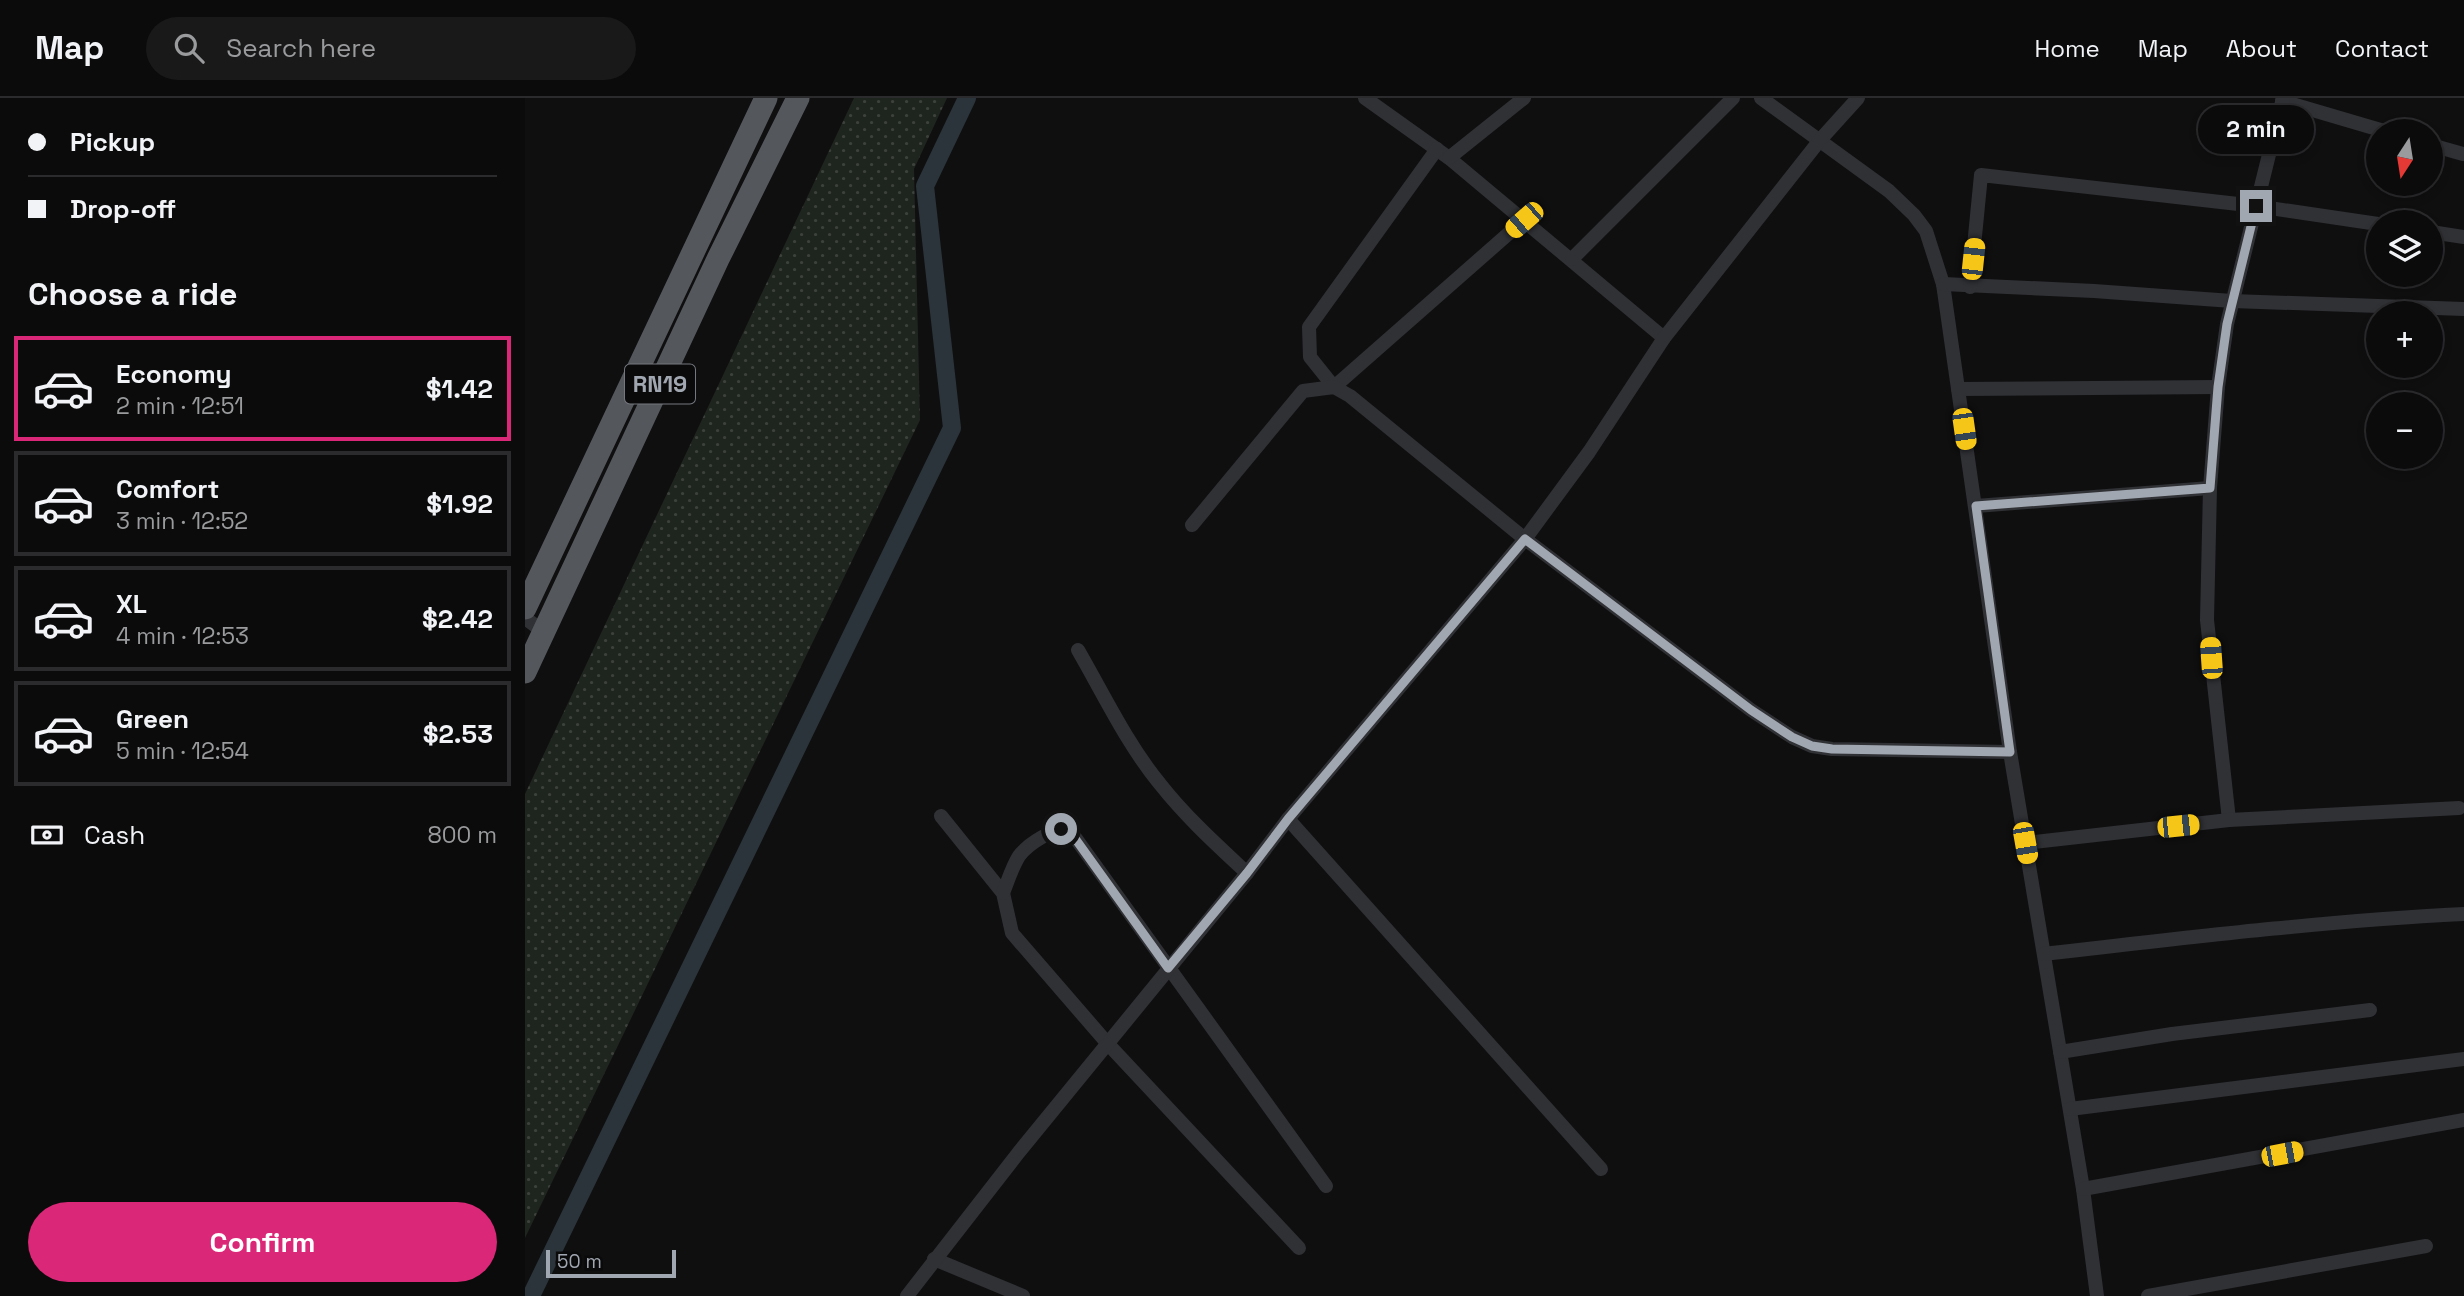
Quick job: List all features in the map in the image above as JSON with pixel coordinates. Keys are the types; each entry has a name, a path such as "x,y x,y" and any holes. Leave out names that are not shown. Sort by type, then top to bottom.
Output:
{"highway":[{"name":"RN19","path":"525,608 766,98"},
{"name":"RN19","path":"525,671 718,259 798,98"}],"street":[{"path":"1365,98 1443,154 1664,338"},
{"path":"1524,98 1443,154 1310,327 1310,357 1334,387 1350,396 1525,539 1751,710 1792,737 1812,746 1832,749 2010,752"},
{"path":"1572,259 1733,98"},
{"path":"1761,98 1889,191 1914,215 1926,231 1943,284 2010,752 2083,1188 2097,1296"},
{"path":"907,1296 1288,819 1525,539 1589,452 1664,338 1819,140 1858,98"},
{"path":"2229,820 2207,620 2210,488 2218,387 2232,301 2282,100 2366,126"},
{"path":"2443,148 2463,154"},
{"path":"1970,287 1981,175 2256,206 2366,222"},
{"path":"1192,525 1303,391 1334,387 1524,220"},
{"path":"2443,234 2464,237"},
{"path":"1943,284 2232,301 2464,309"},
{"path":"1958,389 2218,387"},
{"path":"1976,506 2210,488"},
{"path":"525,618 544,632"},
{"path":"1078,650 1134,747 1159,783 1191,819 1247,873"},
{"path":"2025,843 2229,820 2459,808"},
{"path":"941,816 1003,893 1012,933 1108,1044 1299,1248"},
{"path":"1288,819 1601,1170"},
{"path":"1003,893 1019,856 1027,848 1061,829 1069,830 1326,1186"},
{"path":"2044,954 2282,926 2464,914"},
{"path":"2060,1052 2172,1034 2370,1010"},
{"path":"2070,1109 2464,1059"},
{"path":"2083,1188 2464,1120"},
{"path":"2148,1296 2425,1246"},
{"path":"934,1259 1023,1296"}],"shaded area":[{"path":"854,98 947,98 914,169 920,420 525,1238 525,794"}],"waterway":[{"path":"531,1296 952,428 925,186 967,98"}],"route":[{"path":"1061,829 1069,830 1168,968 1288,819 1525,539 1751,710 1792,737 1812,746 1832,749 2010,752 1976,506 2210,488 2218,387 2227,324 2256,206"}]}
